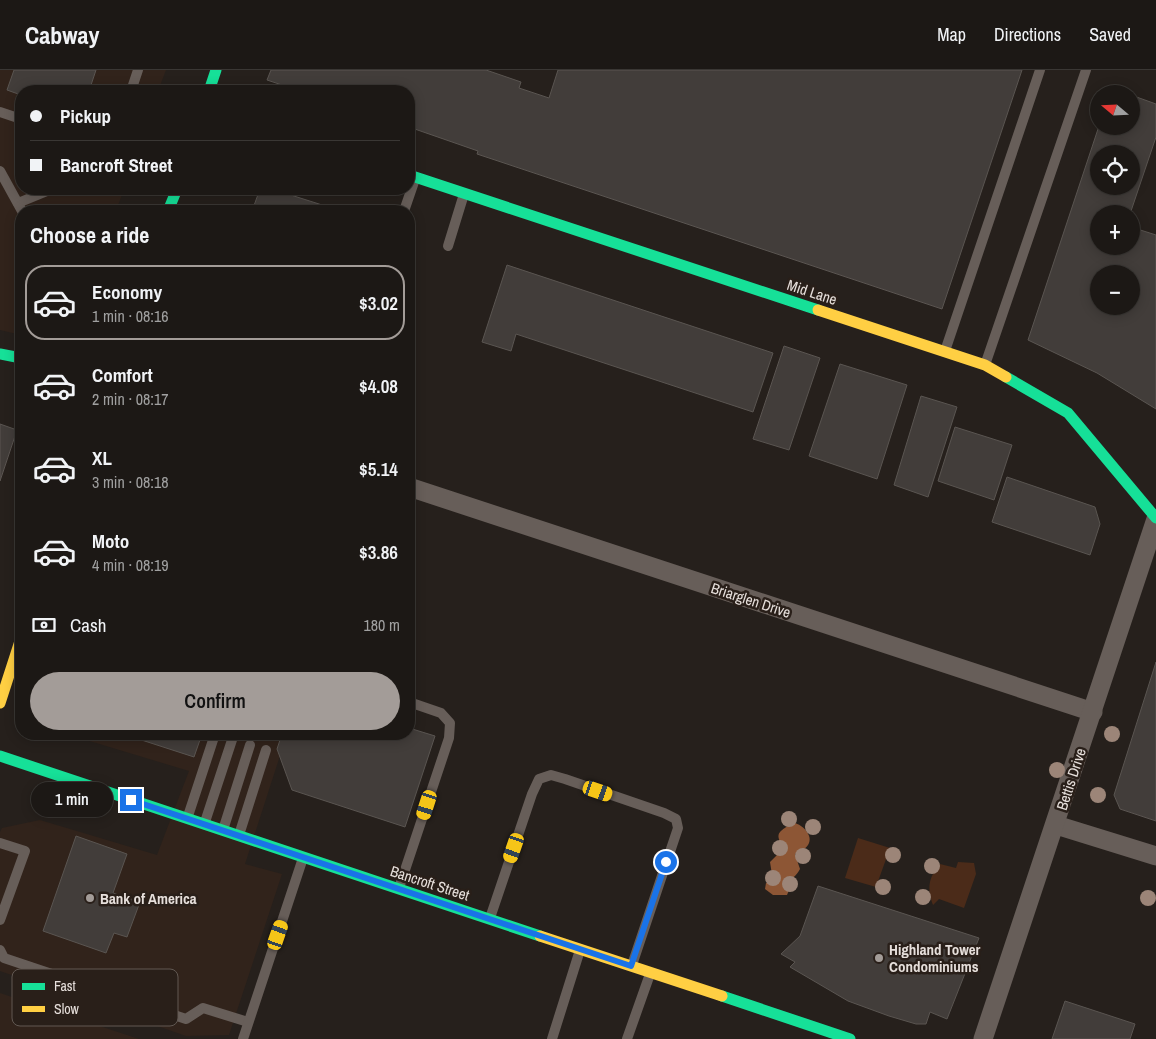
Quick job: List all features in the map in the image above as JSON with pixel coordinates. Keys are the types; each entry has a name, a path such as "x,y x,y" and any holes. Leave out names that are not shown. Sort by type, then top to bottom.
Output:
{"street":[{"path":"211,85 216,70"},
{"name":"Mid Lane","path":"415,177 985,365 1068,413 1156,519"},
{"path":"0,354 15,357"},
{"name":"Briarglen Drive","path":"415,489 1093,712"},
{"name":"Bettis Drive","path":"983,1039 1156,519"},
{"path":"0,703 15,657"},
{"name":"Bancroft Street","path":"0,756 850,1039"},
{"path":"1056,824 1156,856"}],"lane":[{"path":"133,85 138,70"},
{"path":"945,352 1040,70"},
{"path":"985,365 1086,70"},
{"path":"0,112 15,117"},
{"path":"0,171 19,205"},
{"path":"448,246 464,193"},
{"path":"24,205 41,195"},
{"path":"398,889 449,738 450,723 441,713 415,704"},
{"path":"188,819 213,740"},
{"path":"204,824 232,740"},
{"path":"222,830 250,745"},
{"path":"239,836 266,750"},
{"path":"490,919 532,794 539,779 551,775 565,779 676,819 678,828 631,966"},
{"path":"0,843 25,851 0,921"},
{"path":"243,1039 303,857"},
{"path":"552,1039 580,949"},
{"path":"0,950 4,958 37,969"},
{"path":"627,1039 650,972"},
{"path":"178,1016 186,1019 203,1008 248,1022"}],"shaded area":[{"path":"0,70 166,70 160,85 15,85 15,195 122,195 118,205 15,205 15,334 0,330"},
{"path":"86,740 285,740 245,864 282,874 229,1035 186,1036 157,1026 178,1026 178,969 12,969 12,975 0,971 0,832 2,828 40,820 157,855 189,771"},
{"path":"792,822 801,826 808,833 809,842 803,850 795,854 800,869 794,877 786,880 785,886 790,888 787,895 773,895 765,889 766,883 773,881 770,862 784,848 779,838 780,832"},
{"path":"858,838 890,848 876,887 845,878"},
{"path":"958,862 974,863 976,874 964,908 939,899 933,905 929,888 933,874 940,864 956,868"},
{"path":"0,993 12,997 12,1026 100,1026 139,1039 0,1039"}],"building":[{"path":"14,70 96,70 91,85 15,85 15,93 7,90"},
{"path":"271,70 486,70 521,82 519,88 549,98 558,70 1022,70 942,309 477,154 478,151 415,129 415,85 282,85 267,80"},
{"path":"1140,98 1156,104 1156,137 1140,184 1140,145 1093,145 1096,135 1140,135"},
{"path":"1090,153 1090,195 1136,195 1133,205 1090,205 1090,255 1140,255 1140,230 1156,235 1156,409 1097,373 1028,340"},
{"path":"258,195 291,195 322,205 254,205"},
{"path":"507,265 773,353 753,412 516,334 511,351 482,342"},
{"path":"784,346 820,358 789,450 753,439"},
{"path":"840,364 907,385 877,479 809,456"},
{"path":"921,396 957,407 928,497 894,485"},
{"path":"0,424 15,429 15,436 0,481"},
{"path":"955,427 1012,445 994,500 938,481"},
{"path":"1007,477 1095,507 1100,524 1090,555 992,522"},
{"path":"1156,662 1156,821 1120,809 1114,795"},
{"path":"415,730 435,736 405,827 292,790 277,749 280,740 415,740"},
{"path":"142,740 200,740 194,757"},
{"name":"Bank of America","path":"76,836 127,854 113,893 140,902 127,937 114,933 106,953 43,931"},
{"name":"Highland Tower Condominiums","path":"818,886 979,938 947,1019 930,1012 926,1024 916,1024 889,1016 848,1001 790,967 795,962 781,954 800,936"},
{"path":"1065,1001 1135,1024 1130,1039 1052,1039"}],"traffic: fast":[{"path":"211,85 216,70"},
{"path":"415,177 818,310"},
{"path":"170,205 175,195"},
{"path":"0,354 15,357"},
{"path":"1006,377 1068,413 1156,518"},
{"path":"0,756 540,936"},
{"path":"722,996 850,1039"}],"traffic: slow":[{"path":"818,310 985,365 1006,377"},
{"path":"0,703 15,657"},
{"path":"540,936 722,996"}],"place":[{"name":"Bank of America","path":"90,898"},
{"name":"Highland Tower Condominiums","path":"879,958"}],"route":[{"path":"131,800 631,966 666,862"}]}
